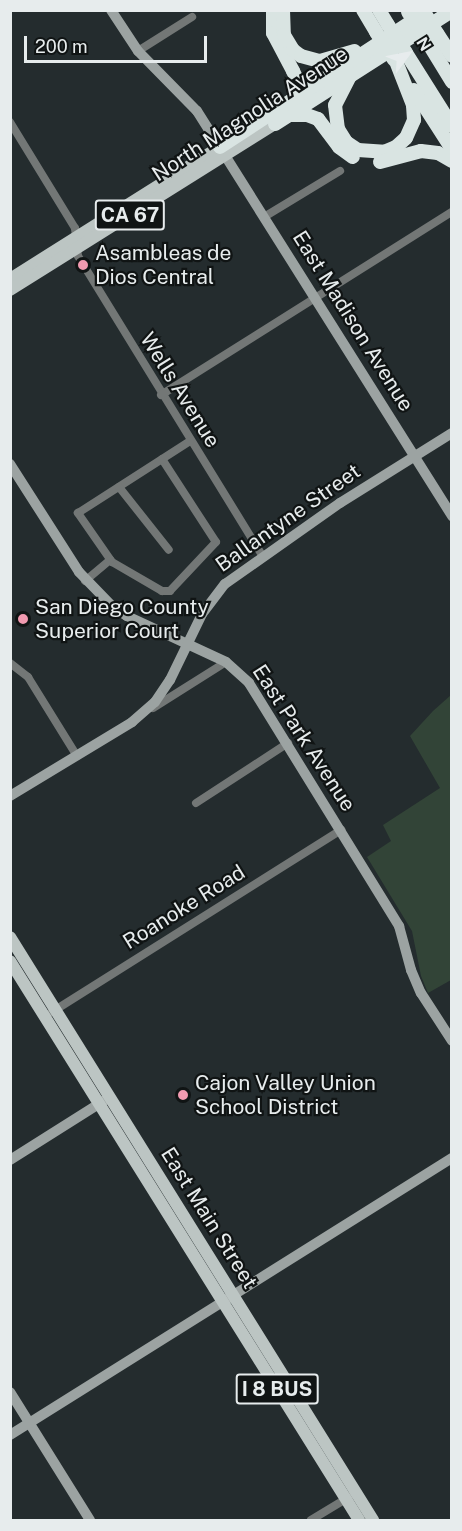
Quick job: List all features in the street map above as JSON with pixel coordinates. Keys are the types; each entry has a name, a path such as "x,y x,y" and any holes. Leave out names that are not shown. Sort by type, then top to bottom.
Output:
{"highway":[{"path":"273,10 273,33 294,71 300,86 299,95"},
{"path":"283,10 282,25 288,43 301,56 310,59 333,59 380,33"},
{"path":"379,10 380,33"},
{"path":"423,10 452,82"},
{"name":"North Magnolia Avenue","path":"223,151 380,33 429,10"},
{"path":"407,11 450,52"},
{"path":"364,12 452,126"},
{"name":"North Magnolia Avenue","path":"275,124 450,13"},
{"path":"351,74 334,105 338,129 346,142 358,150 384,152 402,143 414,120 413,105 399,59"},
{"path":"399,59 452,149"},
{"path":"289,115 307,115 318,119 339,147 357,159 384,161 414,152 429,151 452,161"}],"main road":[{"name":"North Magnolia Avenue","path":"10,290 76,243 223,151 275,124"},
{"name":"North Magnolia Avenue","path":"10,279 76,243"},
{"name":"East Main Street","path":"10,937 51,1012 351,1496 374,1521"},
{"name":"East Main Street","path":"10,960 51,1012"},
{"name":"East Main Street","path":"351,1496 359,1521"}],"street":[{"name":"East Madison Avenue","path":"111,10 138,51 184,96 223,151 452,516"},
{"path":"138,51 192,16"},
{"name":"Wells Avenue","path":"10,122 75,228 78,256 161,395 263,557"},
{"path":"264,217 340,171"},
{"path":"161,395 452,212"},
{"name":"Ballantyne Street","path":"10,796 132,722 162,693 186,644 212,599 225,584 340,503 452,433"},
{"path":"162,459 216,542 170,591 162,591 122,570 110,560 78,513 119,487 162,459 190,441"},
{"name":"East Park Avenue","path":"10,464 85,581 111,606 127,616 226,662 249,683 399,926 418,987 452,1041"},
{"path":"119,487 168,550"},
{"path":"85,581 110,560"},
{"path":"132,722 226,662"},
{"path":"10,663 28,677 77,756"},
{"path":"196,803 288,743"},
{"name":"Roanoke Road","path":"51,1012 341,830"},
{"path":"10,1160 105,1100"},
{"path":"10,1435 452,1158"},
{"path":"10,1392 90,1521"},
{"path":"311,1521 351,1496"}],"green space":[{"path":"451,695 451,980 428,993 421,976 412,931 367,857 391,841 383,825 440,788 410,736"}],"place":[{"name":"Asambleas de Dios Central","path":"83,265"},
{"name":"San Diego County Superior Court","path":"23,619"},
{"name":"Cajon Valley Union School District","path":"183,1095"}]}
